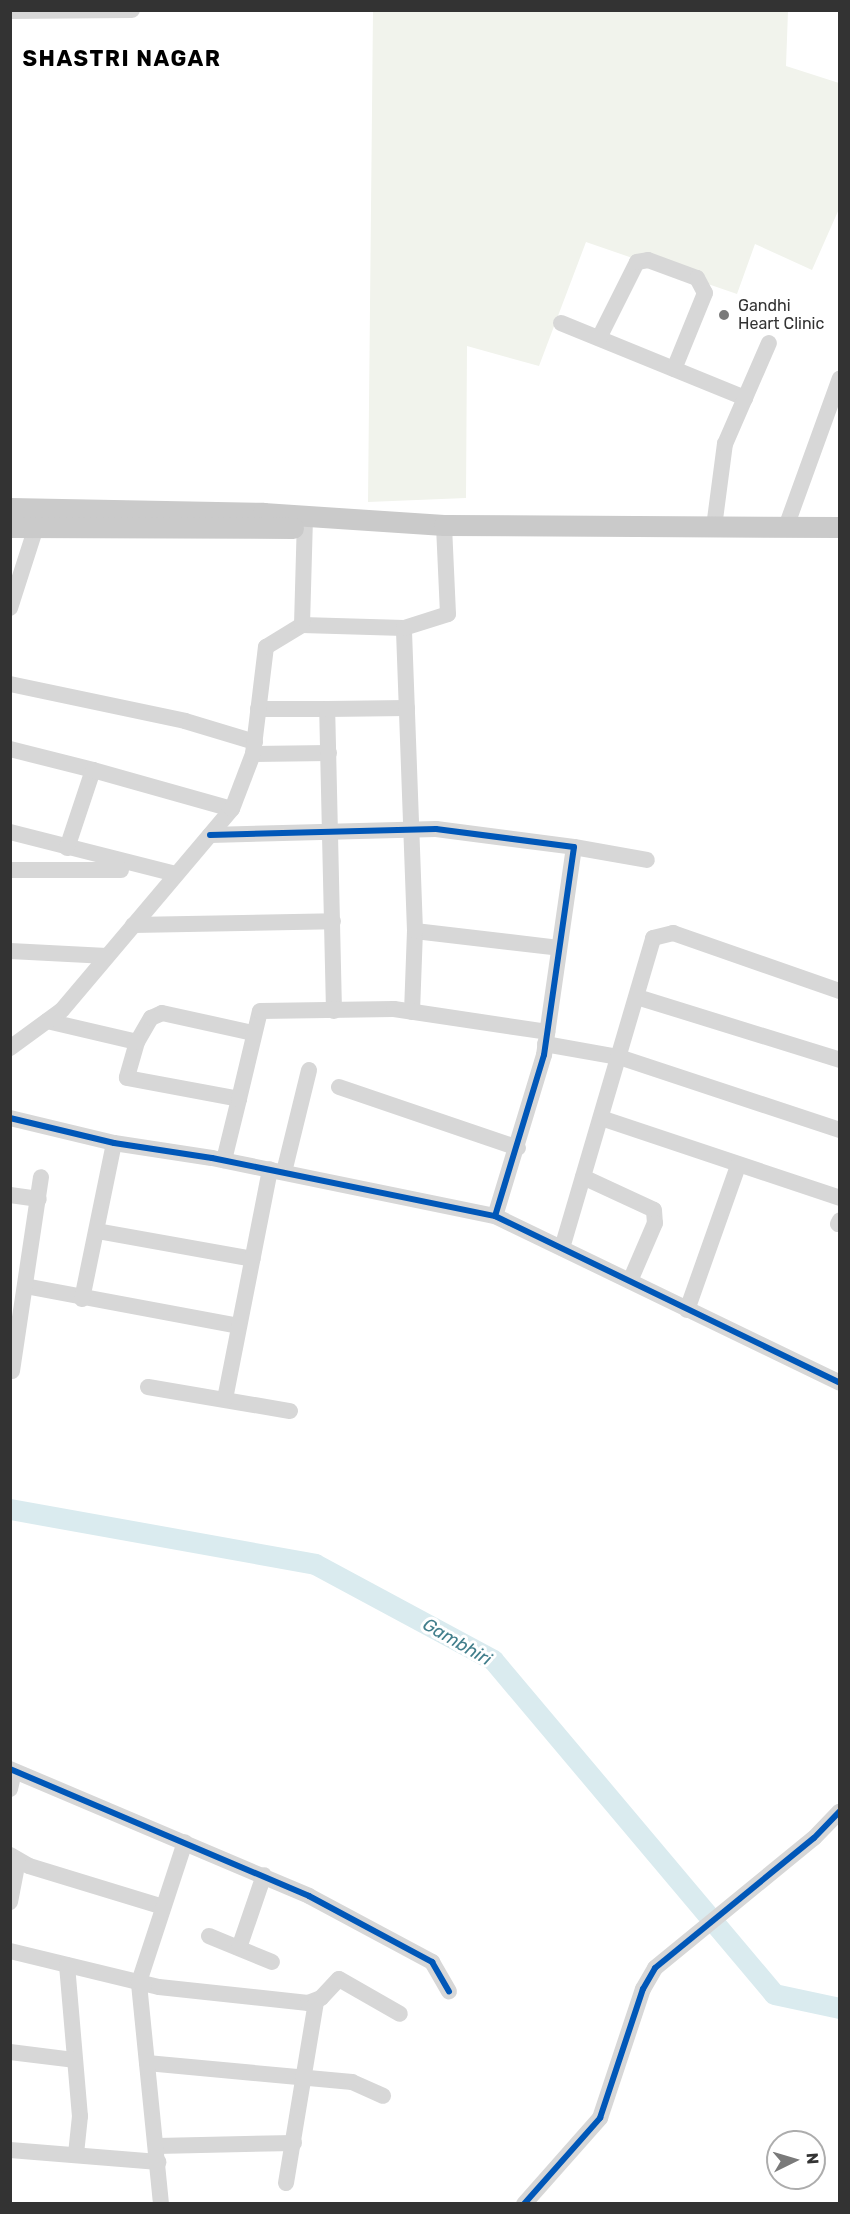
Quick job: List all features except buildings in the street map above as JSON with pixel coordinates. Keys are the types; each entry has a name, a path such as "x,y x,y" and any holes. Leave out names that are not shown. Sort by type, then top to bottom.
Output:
{"main road":[{"path":"10,508 305,522"},
{"path":"10,527 350,521 444,525 840,527"}],"street":[{"path":"16,11 132,10"},
{"path":"599,339 637,262 648,260 697,278 705,292 674,369"},
{"path":"561,323 745,398"},
{"path":"714,527 725,444 769,343"},
{"path":"786,527 840,378"},
{"path":"302,625 305,522"},
{"path":"10,1048 62,1010 232,809 254,748 266,647 302,625 404,628 448,614 444,525"},
{"path":"10,608 36,527"},
{"path":"404,628 415,931 412,1012"},
{"path":"10,684 184,721 254,748 329,753"},
{"path":"258,710 407,708"},
{"path":"327,709 334,1011"},
{"path":"10,749 232,809"},
{"path":"67,848 93,770"},
{"path":"210,835 411,830 574,847 647,860"},
{"path":"10,832 143,870"},
{"path":"495,1216 518,1148 546,1038 574,847"},
{"path":"10,870 143,870 176,874"},
{"path":"133,925 333,921"},
{"path":"415,931 559,948"},
{"path":"562,1248 653,938 668,932 840,991"},
{"path":"10,951 107,956"},
{"path":"637,997 840,1060"},
{"path":"224,1160 258,1012 412,1012 546,1038 619,1057 840,1130"},
{"path":"239,1099 127,1078 137,1042 151,1017 162,1013 253,1033"},
{"path":"47,1021 137,1042"},
{"path":"225,1398 252,1259 309,1070"},
{"path":"339,1087 518,1148"},
{"path":"10,1118 114,1143 224,1160 495,1216 687,1311 840,1383"},
{"path":"601,1118 738,1166 840,1198"},
{"path":"82,1299 114,1143"},
{"path":"687,1311 738,1166"},
{"path":"12,1371 15,1319 25,1286 41,1177"},
{"path":"583,1178 654,1210 655,1223 630,1281"},
{"path":"10,1196 39,1199"},
{"path":"97,1231 252,1259"},
{"path":"10,1264 28,1267"},
{"path":"25,1286 82,1299 238,1326"},
{"path":"148,1387 225,1398 290,1411"},
{"path":"10,1789 12,1770 264,1875 432,1962 449,1992"},
{"path":"524,2204 600,2118 643,1989 662,1961 759,1878 814,1838 840,1811"},
{"path":"161,2204 158,2154 139,1982 185,1842"},
{"path":"10,1902 14,1858 163,1907"},
{"path":"239,1948 264,1875"},
{"path":"209,1936 272,1962"},
{"path":"10,1951 139,1982 316,2001"},
{"path":"67,1965 80,2116 76,2155"},
{"path":"286,2183 316,2001 339,1979 400,2014"},
{"path":"10,2052 74,2060"},
{"path":"147,2063 352,2082 382,2096"},
{"path":"10,2150 76,2155 158,2154 294,2143"}],"shaded area":[{"path":"373,11 788,11 786,66 839,83 839,209 812,270 755,244 737,294 586,242 539,366 467,346 466,498 368,502"}],"waterway":[{"name":"Gambhiri","path":"10,1509 315,1564 493,1660 774,1994 840,2008"}],"cycle path":[{"path":"210,835 436,829 574,847 544,1055 495,1216"},
{"path":"10,1118 114,1143 212,1158 495,1216 840,1383"},
{"path":"10,1769 309,1896 432,1962 449,1992"},
{"path":"524,2204 600,2118 643,1989 655,1968 814,1838 840,1811"}],"place":[{"name":"Gandhi Heart Clinic","path":"724,315"}],"district":[{"name":"SHASTRI NAGAR","path":"122,59"}]}
